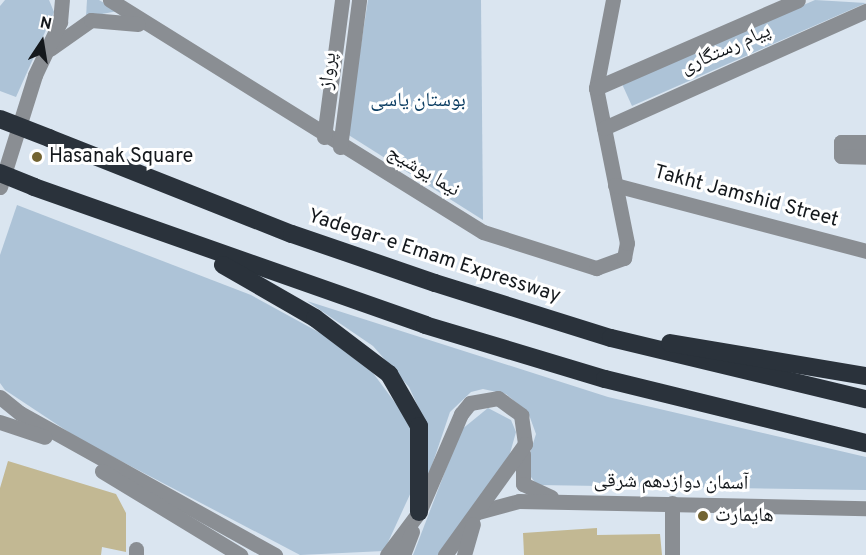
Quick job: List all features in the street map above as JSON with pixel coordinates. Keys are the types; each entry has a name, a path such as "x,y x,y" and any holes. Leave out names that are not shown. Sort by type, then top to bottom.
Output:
{"highway":[{"name":"Yadegar-e Emam Expressway","path":"0,119 292,234 611,338 866,399"},
{"path":"0,173 187,244 605,379 866,443"},
{"path":"187,244 315,318 389,374 419,426 419,512"},
{"path":"611,338 728,348 866,375"}],"street":[{"path":"0,187 46,52 60,22 62,0"},
{"path":"110,0 152,29"},
{"name":"پرواز","path":"324,137 342,0"},
{"name":"پرواز","path":"340,147 359,0"},
{"path":"613,0 596,88 615,185"},
{"name":"پیام رستگاری","path":"596,88 798,0"},
{"name":"پیام رستگاری","path":"604,128 866,10"},
{"path":"46,52 92,20 118,18 152,29"},
{"name":"نیما یوشیج","path":"152,29 340,147 483,232 596,268 624,258 627,243 615,185"},
{"path":"866,142 841,142 841,156 866,157"},
{"name":"Takht Jamshid Street","path":"615,185 866,251"},
{"path":"0,397 20,413 275,555"},
{"path":"403,555 419,512 470,403 498,398 511,405 521,415 525,444 519,471 523,484 575,502"},
{"path":"0,422 57,443 240,555"},
{"path":"445,555 525,444"},
{"name":"آسمان دوازدهم شرقی","path":"477,513 506,502 866,507"},
{"path":"672,504 672,555"},
{"path":"387,555 419,512"},
{"path":"464,555 477,513"}],"green space":[{"path":"5,0 49,0 54,12 16,97 0,91 0,6"},
{"path":"87,0 99,0 118,11 86,17"},
{"name":"بوستان یاسی","path":"368,0 481,0 483,220 347,134"},
{"path":"815,0 866,3 632,106 622,84"},
{"path":"17,205 251,295 322,334 373,373 414,428 412,490 384,551 300,555 79,439 5,390 0,383 0,255"},
{"path":"307,301 608,397 866,457 866,490 537,485 525,469 536,434 528,412 506,394 483,389 471,392 450,412 425,486 426,424 409,387 373,346"},
{"path":"488,408 511,420 516,432 509,457 438,555 413,555 461,430"}],"building":[{"path":"8,461 116,494 126,513 126,552 102,547 101,555 0,555 0,488"},
{"path":"597,528 597,535 660,534 662,555 524,555 523,533"}],"place":[{"name":"Hasanak Square","path":"37,157"},
{"name":"هایمارت","path":"703,516"}]}
